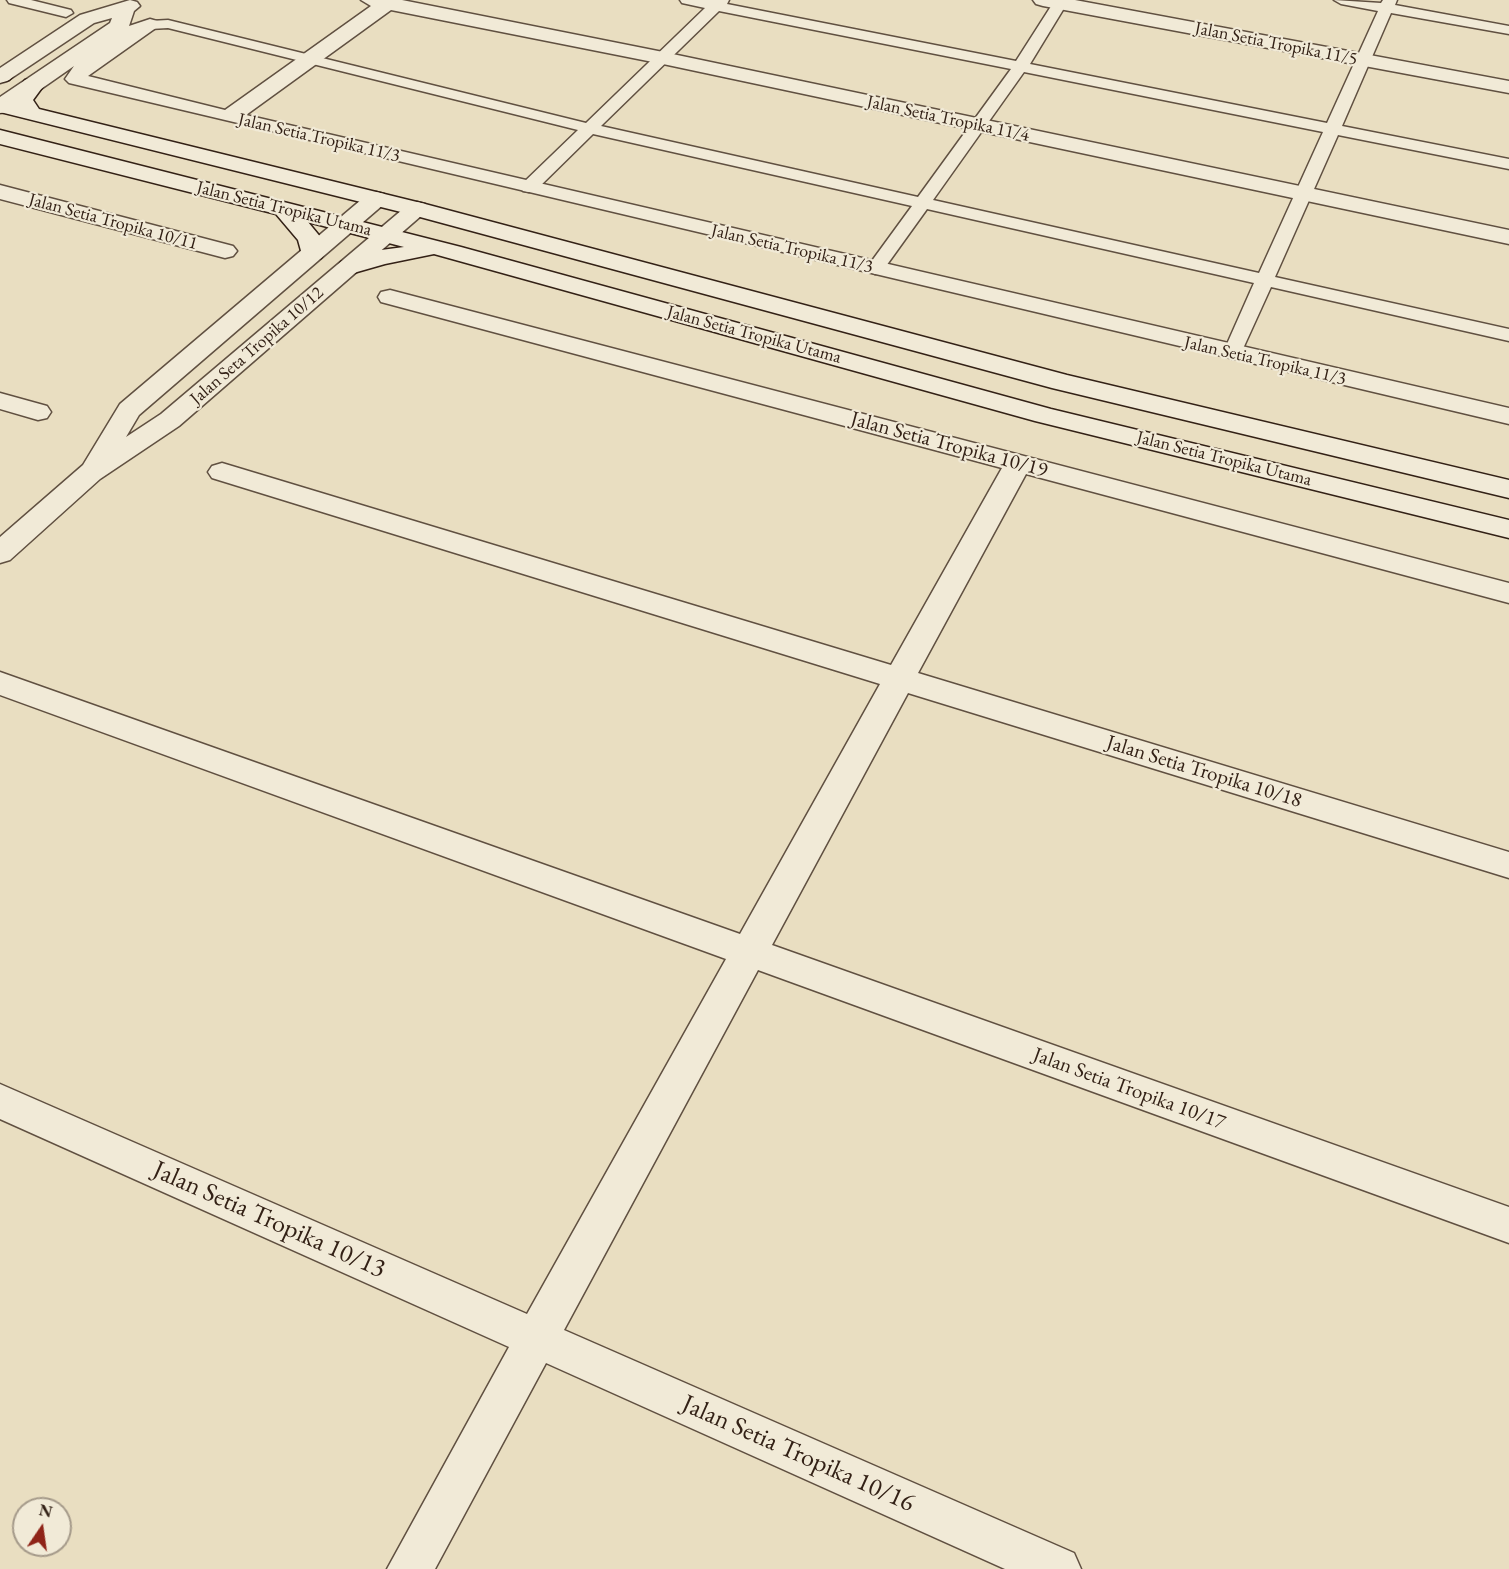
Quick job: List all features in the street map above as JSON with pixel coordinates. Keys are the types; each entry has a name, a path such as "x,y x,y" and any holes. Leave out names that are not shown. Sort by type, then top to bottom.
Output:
{"street":[{"path":"229,117 308,60 383,1"},
{"name":"Jalan Setia Tropika 11/4","path":"383,1 1509,237"},
{"name":"Jalan Setia Tropika 11/5","path":"1055,1 1509,87"},
{"path":"0,76 87,19 132,5"},
{"path":"0,106 119,26 132,5"},
{"path":"18,41 66,13"},
{"name":"Jalan Setia Tropika 11/3","path":"150,25 137,30 78,73 76,79 1232,353 1509,416"},
{"path":"50,44 82,51"},
{"path":"31,113 22,100 33,85"},
{"name":"Jalan Setia Tropika Utama","path":"0,106 417,209 1061,382 1509,489"},
{"name":"Jalan Setia Tropika Utama","path":"0,136 453,252 1044,415 1509,529"},
{"name":"Jalan Setia Tropika 10/11","path":"0,192 225,251"},
{"name":"Jalan Seta Tropika 10/12","path":"90,473 129,410 376,199"},
{"path":"284,209 310,239 312,254"},
{"name":"Jalan Seta Tropika 10/12","path":"0,553 90,473 170,420 417,209"},
{"path":"350,267 405,252 453,252"},
{"name":"Jalan Setia Tropika 10/19","path":"390,297 1509,593"},
{"path":"234,321 274,331"},
{"path":"1044,415 1061,382"},
{"path":"0,401 38,412"},
{"path":"410,1569 539,1339 1018,463"},
{"name":"Jalan Setia Tropika 10/18","path":"222,472 1509,865"},
{"name":"Jalan Setia Tropika 10/17","path":"0,683 1509,1225"},
{"name":"Jalan Setia Tropika 10/13","path":"0,1101 539,1339"},
{"name":"Jalan Setia Tropika 10/16","path":"539,1339 1058,1569"}],"lane":[{"path":"14,0 66,13"},
{"path":"687,0 719,3 1509,164"},
{"path":"1341,0 1388,4 1509,30"},
{"path":"875,269 1021,66 1055,1"},
{"path":"529,187 719,3"},
{"path":"1232,353 1388,4"},
{"path":"150,25 168,24 590,128 1509,335"}]}
